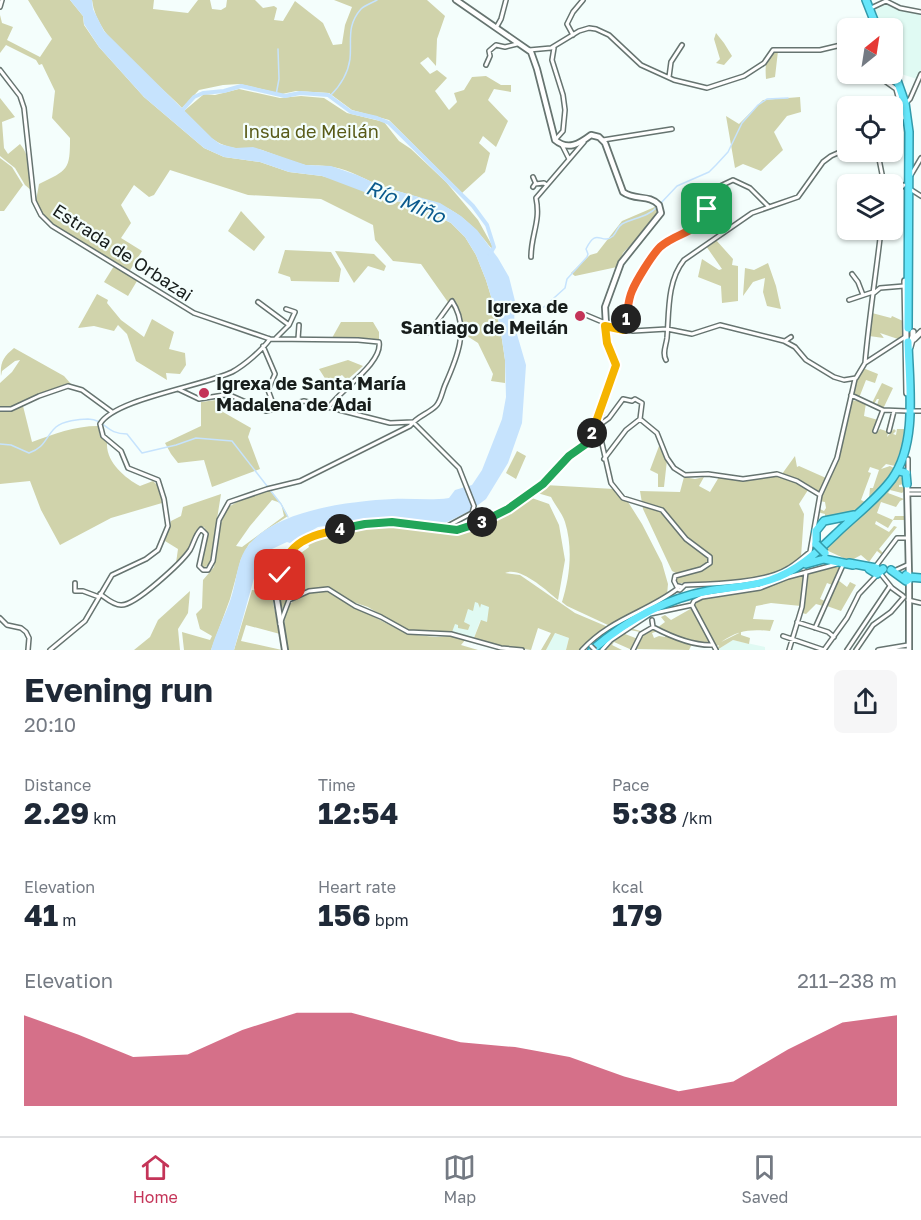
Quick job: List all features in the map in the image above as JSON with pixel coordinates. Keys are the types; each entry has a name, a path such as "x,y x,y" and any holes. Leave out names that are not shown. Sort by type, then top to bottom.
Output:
{"highway":[{"path":"869,2 875,18"},
{"path":"799,567 823,550 893,478 908,459 908,394 912,335 907,264 904,116 896,84"},
{"path":"898,84 905,102 909,132 909,176 906,186"},
{"path":"885,486 903,450 908,411"},
{"path":"893,478 904,453 909,432"},
{"path":"898,471 906,473 908,489"},
{"path":"820,522 857,514"},
{"path":"820,522 816,531 823,550 847,565"},
{"path":"820,522 831,522 836,529 823,550"},
{"path":"668,603 679,588 689,593 764,582 824,559 879,569 909,578"},
{"path":"591,647 630,621 668,603 701,592"}],"main road":[{"path":"907,264 905,286 912,335"}],"street":[{"path":"0,7 2,0"},
{"path":"457,0 529,50 537,69 555,140 561,145 569,159"},
{"path":"496,28 501,20 506,0"},
{"path":"573,35 567,24 583,0"},
{"path":"869,2 886,1 900,8 921,12"},
{"path":"529,50 553,47 584,29 600,30 609,35 641,65 674,80 707,88 742,78 764,63 773,50 820,50 837,46"},
{"path":"486,64 490,56 490,49 494,46 505,47 520,43"},
{"path":"669,77 671,62 682,45"},
{"path":"553,47 552,60 563,95 565,110 563,131 555,140"},
{"name":"Estrada de Orbazai","path":"0,70 20,96 24,108 33,196 37,210 45,221 186,309 269,338"},
{"path":"904,116 905,102 921,74"},
{"path":"891,84 897,88 905,102"},
{"path":"603,140 672,129"},
{"path":"285,650 276,594 282,565 291,550 306,538 379,522 457,530 470,526 508,509 543,484 569,456 586,444 597,425 616,365 607,343 605,307 621,263 659,217 661,208 653,200 645,197 635,198 623,192 603,140 595,135 570,146 561,145"},
{"path":"531,257 531,243 538,222 536,198 587,138"},
{"path":"666,360 664,356 668,301 681,262 752,213 798,196 823,162 837,153"},
{"path":"909,176 921,158"},
{"path":"533,177 535,186 544,183 547,185"},
{"path":"624,330 633,289 660,247 699,225 714,189 733,180 750,188 768,206"},
{"path":"903,185 921,196"},
{"path":"865,363 866,339 880,240"},
{"path":"852,274 863,295"},
{"path":"849,300 880,288 905,286"},
{"path":"75,584 75,591 84,591 99,596 117,605 129,604 177,565 191,549 196,534 201,529 206,534 200,566 203,570 208,570 213,561 219,520 229,502 304,479 410,426 438,404 462,336 460,316 452,301 429,333 421,328"},
{"path":"258,302 288,325"},
{"path":"276,338 288,325 295,312 286,309"},
{"path":"586,315 605,324 633,332 667,329 692,334 720,326 785,341 795,347 806,360 834,377 844,381 855,378"},
{"path":"298,325 298,339"},
{"path":"582,650 591,647 626,617 679,588 733,583 773,574 787,569 810,552 820,522 820,495 837,458 855,378 865,363 912,335"},
{"path":"785,341 791,337"},
{"path":"50,650 85,621 112,575 146,559 158,550 168,526 164,499 158,480 128,468 121,451 103,436 100,424 103,418 112,412 233,371 263,346 269,338 375,340 380,344 379,352 328,407"},
{"path":"263,346 275,374 268,390 275,409"},
{"path":"0,409 11,409 68,386 82,390 112,412"},
{"path":"180,390 199,399 232,396 266,411 298,401 390,423 413,422 459,468 474,506 473,510 444,528"},
{"path":"842,399 850,397 883,410 921,411"},
{"path":"597,425 609,418 623,399 632,401 635,399 642,403 640,419 626,430 604,459"},
{"path":"874,431 883,410"},
{"path":"889,431 894,411"},
{"path":"640,419 657,433 667,458 674,468 685,475 701,474 743,479 777,474 797,481 820,495"},
{"path":"597,425 611,483 623,498 662,510 687,539 710,557 710,562 705,567 675,576 674,581 679,588"},
{"path":"878,650 909,648 908,459"},
{"path":"908,489 921,492"},
{"path":"908,538 897,538 877,563 890,586 921,603"},
{"path":"908,548 909,578"},
{"path":"711,596 760,588 835,564 847,565 814,628"},
{"path":"783,636 824,650 847,618 860,593 879,569 907,565"},
{"path":"789,650 802,607 806,572"},
{"path":"847,650 890,586"},
{"path":"280,624 290,600 322,588 328,589 355,606 381,616 408,632 451,634 497,648 522,650"},
{"path":"602,650 611,640 650,614 693,604 720,589"},
{"path":"856,650 873,625 907,597"},
{"path":"676,600 688,599 693,604 716,650"},
{"path":"0,618 7,625 21,628 26,632 29,638 28,650"},
{"path":"652,620 653,627 659,632 688,642 713,645"},
{"path":"797,622 834,637"},
{"path":"633,650 641,634 653,627"}],"shaded area":[{"path":"886,0 899,9 921,15 921,72 917,79 903,75 903,18 878,18 873,6"},
{"path":"464,595 492,605 487,622 480,621 474,638 451,632"},
{"path":"554,633 569,638 566,650 546,650"},
{"path":"733,640 765,647 765,650 717,650"}],"green space":[{"path":"28,0 70,0 83,16 84,25 99,47 144,97 204,148 224,157 260,162 289,172 340,181 388,201 409,202 451,223 465,237 476,255 486,280 500,326 505,360 505,383 491,381 493,374 478,343 467,336 457,315 421,264 393,261 375,240 373,225 321,199 248,195 170,170 154,195 149,197 134,185 121,205 131,223 121,238 142,251 129,272 51,223 35,206 39,184 62,172 65,168 69,157 70,138 52,118 55,91 42,64 39,65 36,60 6,45 0,53 0,15 2,23 13,27 7,40 40,57 52,39"},
{"path":"92,0 154,0 153,9 188,13 198,0 210,0 212,9 221,10 226,7 227,0 255,0 263,8 274,6 277,8 274,20 283,21 295,1 323,23 333,45 342,44 345,25 352,7 334,0 427,0 445,16 437,39 436,66 428,57 420,63 430,74 437,70 447,78 435,91 449,110 457,102 454,93 464,90 472,77 486,76 501,85 511,85 511,92 494,89 488,100 508,121 496,147 483,136 479,143 490,153 485,172 462,193 389,120 352,110 329,93 296,91 282,94 240,84 223,85 199,90 182,108 115,45 96,16"},
{"path":"716,33 732,56 724,65 716,63 720,59 714,39"},
{"path":"778,51 775,77 766,79 768,58"},
{"name":"Insua de Meilán","path":"239,89 280,98 301,96 324,98 347,113 384,122 399,141 411,149 446,182 478,220 492,249 467,221 444,206 384,187 340,168 305,165 259,149 227,146 206,134 184,111 204,94 215,95"},
{"path":"800,97 801,112 787,116 774,132 783,150 761,171 743,164 735,168 726,116 739,124 763,100"},
{"path":"0,98 15,117 2,122 4,148 8,154 20,144 24,149 32,191 25,185 15,168 0,156"},
{"path":"0,158 12,167 23,185 4,211 0,211"},
{"path":"657,206 659,209 657,217 623,253 617,267 575,276 571,273 590,255 597,253 622,221"},
{"path":"241,211 265,237 254,251 228,231"},
{"path":"716,240 733,259 732,265 738,266 738,301 722,303 721,286 698,277 702,259 719,270 722,269 706,246"},
{"path":"285,250 331,252 341,269 339,282 291,281 290,277 278,273"},
{"path":"335,251 374,254 386,266 384,271 368,266 354,283"},
{"path":"768,263 781,309 767,306 763,292 765,278 753,282 743,296 745,268 754,270"},
{"path":"114,266 137,281 128,296 104,282"},
{"path":"97,294 108,300 107,303 121,320 144,337 152,319 174,332 169,349 185,353 186,365 180,374 166,373 167,380 136,361 127,334 118,325 114,331 94,326 78,328"},
{"path":"872,313 891,318 892,316 903,321 903,336 898,339 880,333 884,338 869,336"},
{"path":"341,322 373,322 379,332 379,339 332,338"},
{"path":"14,348 64,376 71,384 40,394 9,409 0,409 0,383 12,372 20,360 2,371 1,376 3,360"},
{"path":"348,360 363,366 347,380 342,375 328,383 319,369"},
{"path":"863,368 878,374 875,383 866,380 859,398 851,395"},
{"path":"882,383 893,388 883,409 877,405 879,399 874,404 872,403"},
{"path":"858,399 866,403 864,416 878,420 874,431 876,433 880,429 886,431 889,420 891,421 887,437 894,429 896,431 893,434 896,435 897,429 905,429 902,445 895,466 886,464 881,469 890,466 894,468 886,481 869,499 870,488 873,488 879,470 870,467 868,472 871,473 861,500 865,502 854,513 825,518 825,514 817,512 818,508 824,511 826,508 825,502 819,501 836,465 845,421 848,421 850,400 857,401"},
{"path":"216,400 223,412 251,428 248,437 260,469 212,487 204,460 178,463 165,443 201,426 201,402"},
{"path":"23,406 32,442 72,429 98,426 100,436 107,443 113,463 128,479 140,486 153,481 159,487 162,503 111,518 60,545 41,510 30,481 0,484 0,411 9,411"},
{"path":"659,446 667,460 664,487 658,487 658,474 650,470"},
{"path":"517,451 526,456 516,479 506,473"},
{"path":"795,456 797,467 826,478 819,494 798,480 782,474"},
{"path":"901,473 899,476 904,479 904,484 899,487 904,487 905,490 902,493 890,490 888,493 904,499 896,507 881,502 877,513 893,520 888,528 876,521 875,524 889,532 894,526 897,527 879,549 882,555 877,551 869,562 861,555 850,561 824,549"},
{"path":"775,475 787,477 808,490 799,504 804,514 801,557 786,569 763,577 717,582 676,583 680,575 672,571 643,509 640,491 680,492 684,477 695,479 704,477 699,486 710,492 719,477 742,481"},
{"path":"545,485 614,489 623,494 662,563 668,584 667,595 610,626 562,602 569,572 569,542 564,519 551,497 534,492"},
{"path":"269,490 281,503 288,516 249,544 241,559 230,599 211,650 184,650 182,632 210,640 212,636 200,629 196,614 202,608 203,580 214,567 219,528 227,508 240,500","holes":["272,500 281,503 284,516 242,547 236,546"]},
{"path":"221,494 210,563 204,568 201,564 207,536 204,527 200,527 189,548 176,563 178,549 165,541 171,521 181,516 183,507"},
{"path":"529,497 549,504 559,525 565,560 558,600 525,576 518,573 505,573 520,575 575,613 608,627 580,650 566,650 569,638 555,633 546,650 541,650 551,633 538,628 531,650 497,645 474,638 481,620 487,622 489,607 481,604 480,608 475,602 473,611 468,609 464,622 470,625 468,630 458,628 455,624 452,632 407,631 368,607 350,601 329,588 307,590 289,598 280,612 279,588 285,565 293,552 297,556 309,547 307,541 324,535 383,524 459,532 499,516"},
{"path":"895,516 904,516 904,520 893,520"},
{"path":"838,565 840,567 832,585 827,583 820,599 825,601 823,606 816,604 806,614 802,613 807,573"},
{"path":"805,573 801,606 771,603 756,606 753,619 774,620 770,631 741,632 741,635 750,638 749,644 733,640 717,650 719,645 715,647 694,607 696,602 705,598 760,589"},
{"path":"838,580 847,587 850,582 856,585 841,611 827,606"},
{"path":"252,590 274,592 273,603 280,634 246,625 241,641 282,650 234,650"},
{"path":"190,591 188,613 178,629 180,650 134,650 150,637 158,620"},
{"path":"319,591 331,592 407,634 455,636 466,639 461,645 478,650 288,650 285,627 286,610 296,599"},
{"path":"692,608 712,645 691,642 657,628 665,622 661,617 665,615 671,620"},
{"path":"630,628 644,632 640,634 640,632 630,630 625,634 638,639 632,650 614,642 612,645 622,650 604,650"},
{"path":"653,628 658,631 652,633 654,638 665,637 666,634 692,644 689,650 636,649 642,634"}],"water":[{"name":"Río Miño","path":"70,0 92,0 93,9 104,31 220,144 236,148 253,147 306,165 331,166 383,187 440,203 461,216 477,230 509,277 515,301 514,324 526,365 522,423 508,463 486,499 470,511 443,524 372,519 318,527 290,543 287,542 272,549 256,571 234,650 211,650 231,598 242,555 257,536 273,525 292,517 334,505 376,500 449,498 455,490 472,485 482,470 502,419 506,397 505,360 500,326 476,255 465,237 451,223 409,202 388,201 322,176 289,172 260,162 224,157 204,148 144,97 99,47 84,24 83,16"}],"waterway":[{"path":"330,96 348,70 353,21 361,9 377,0"},
{"path":"276,95 279,79 278,49"},
{"path":"180,113 194,97 203,93 224,91 241,86 285,96 300,93 328,95 351,112 389,123 473,206 487,225 494,247 490,254"},
{"path":"660,204 677,186 709,172 716,165 728,152 742,123 758,105 767,99 788,98"},
{"path":"514,311 544,307 565,288 567,279 587,257 586,249 593,239 596,237 609,238 622,224 645,215 657,207"},
{"path":"0,444 11,445 29,453 42,445 59,425 88,419 99,422 114,432 127,434 142,453 196,438 232,441 281,504 288,517"}],"place":[{"name":"Igrexa de Santiago de Meilán","path":"580,316"},
{"name":"Igrexa de Santa María Madalena de Adai","path":"204,393"}],"route":[{"path":"280,575 286,556 306,538 379,522 457,530 495,516 543,484 569,456 586,444 597,425 616,365 616,360 607,343 605,326 624,330 633,289 658,250 666,243 696,227 707,209"}]}
